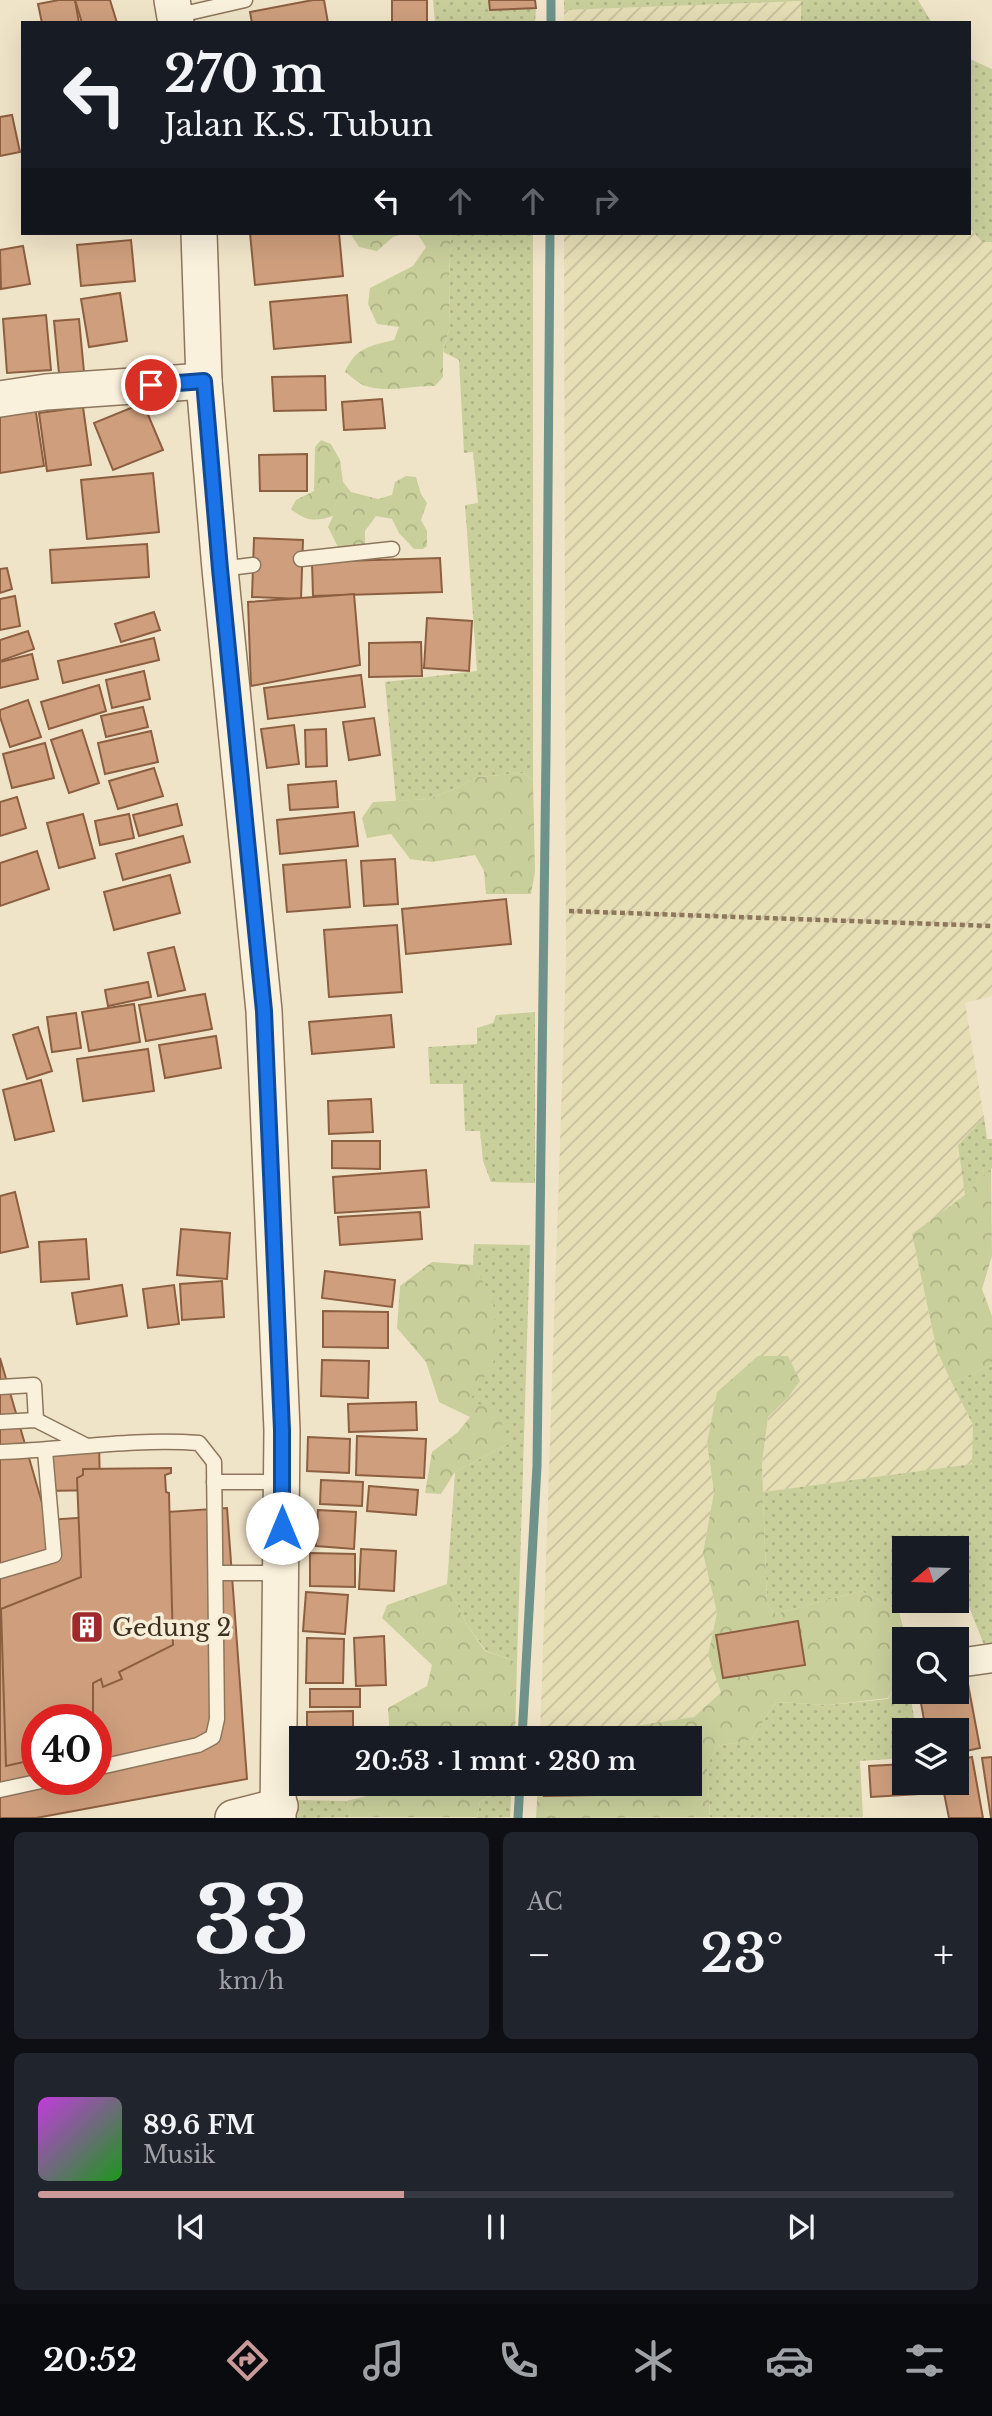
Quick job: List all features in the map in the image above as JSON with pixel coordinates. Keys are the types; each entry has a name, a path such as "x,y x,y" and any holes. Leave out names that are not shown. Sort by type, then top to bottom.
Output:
{"street":[{"path":"199,235 204,381 236,567 264,1011 282,1416 279,1812 233,1818"},
{"path":"0,399 204,381"}],"lane":[{"path":"174,13 245,0"},
{"path":"301,559 392,549"},
{"path":"0,1387 34,1385 36,1420"},
{"path":"0,1422 36,1420 85,1445"},
{"path":"0,1452 176,1441 199,1443 214,1462 217,1718 213,1737 198,1745 112,1764"},
{"path":"0,1571 54,1555 45,1451"},
{"path":"214,1482 282,1482"},
{"path":"216,1573 282,1573"},
{"path":"0,1790 21,1786"}],"path":[{"path":"569,911 992,926"}],"shaded area":[{"path":"801,1 801,21 564,21 564,10"},
{"path":"971,229 982,242 992,242 992,996 965,1003 984,1117 958,1145 965,1195 912,1234 937,1351 973,1425 973,1464 763,1492 762,1463 768,1417 786,1400 707,1443 714,1492 703,1553 717,1613 708,1655 721,1691 694,1717 634,1726 540,1726 566,966 564,235 971,235"}],"green space":[{"path":"433,0 489,0 490,10 536,8 535,21 435,21"},
{"path":"564,0 918,0 931,21 801,21 801,1 564,10"},
{"path":"971,59 992,69 992,242 982,242 971,229"},
{"path":"351,235 400,235 393,237 377,251 359,247"},
{"path":"418,235 451,235 450,326 443,351 443,377 435,386 390,389 363,385 345,372 349,364 359,352 394,340 399,327 377,324 368,304 370,288 413,266 426,247"},
{"path":"451,235 533,235 533,780 523,773 477,777 428,799 396,801 385,682 477,671 465,505 478,503 473,452 464,453 459,360 443,352 450,326"},
{"path":"321,440 331,444 340,460 343,482 351,492 378,499 392,495 395,482 406,476 416,477 427,503 421,520 427,531 427,546 414,549 399,533 392,519 376,516 365,531 365,547 340,551 328,527 333,516 310,519 291,509 296,500 314,491 315,447"},
{"path":"523,773 533,780 535,872 531,894 486,894 484,871 475,855 432,862 410,859 391,834 367,838 362,818 373,802 428,799 477,777"},
{"path":"535,1012 535,1183 491,1182 483,1161 480,1131 465,1131 463,1084 430,1084 428,1047 477,1044 477,1028 493,1023 496,1015"},
{"path":"984,1117 987,1139 992,1139 992,1168 965,1195 958,1145"},
{"path":"991,1168 992,1256 982,1289 992,1316 992,1365 952,1383 937,1351 912,1234 965,1195"},
{"path":"474,1244 530,1245 517,1662 486,1651 467,1625 447,1584 455,1472 508,1444 469,1402 493,1299 473,1265"},
{"path":"432,1262 473,1265 493,1298 497,1356 469,1402 497,1408 508,1444 455,1472 441,1494 425,1493 432,1452 458,1432 470,1417 439,1402 426,1362 397,1328 400,1286"},
{"path":"758,1356 788,1356 800,1381 786,1400 768,1417 762,1463 767,1604 775,1614 861,1591 892,1607 892,1614 900,1614 903,1627 892,1627 892,1692 888,1698 829,1705 776,1702 751,1740 717,1746 707,1766 710,1817 536,1818 537,1796 702,1796 702,1726 634,1726 694,1717 721,1692 708,1655 717,1613 703,1553 714,1492 707,1443 717,1392"},
{"path":"992,1365 992,1644 984,1645 970,1609 970,1536 892,1536 892,1607 861,1591 775,1614 767,1604 763,1492 972,1464 973,1425 952,1383"},
{"path":"447,1584 467,1625 485,1651 517,1662 515,1726 389,1726 388,1708 427,1686 432,1665 382,1618 387,1605"},
{"path":"892,1693 892,1704 912,1704 914,1718 892,1718 892,1759 860,1761 863,1817 710,1817 707,1766 717,1746 751,1740 776,1702 829,1705 888,1699"},
{"path":"366,1796 490,1796 480,1802 477,1817 351,1817 346,1801"},
{"path":"490,1796 511,1796 510,1817 477,1818 480,1802"},
{"path":"296,1800 346,1801 351,1817 294,1818"}],"building":[{"path":"75,0 79,21 42,21 38,4"},
{"path":"75,0 110,0 116,21 81,21"},
{"path":"324,0 328,21 252,21 250,12"},
{"path":"392,0 427,0 427,21 392,21"},
{"path":"489,0 535,0 536,8 490,10"},
{"path":"12,115 20,152 0,156 0,117"},
{"path":"250,235 339,235 343,276 255,285"},
{"path":"131,240 135,281 81,286 77,245"},
{"path":"23,246 30,284 1,289 0,250"},
{"path":"120,293 127,341 89,347 81,299"},
{"path":"347,295 351,342 274,349 270,302"},
{"path":"46,315 51,370 7,373 3,319"},
{"path":"79,319 84,372 59,374 54,321"},
{"path":"325,376 326,410 274,411 272,377"},
{"path":"382,399 385,428 344,430 342,402"},
{"path":"143,403 163,450 113,470 94,423"},
{"path":"35,406 44,466 0,473 0,412"},
{"path":"83,407 91,465 47,471 39,413"},
{"path":"307,454 307,491 260,491 259,455"},
{"path":"153,473 159,532 87,539 81,480"},
{"path":"254,538 303,540 301,599 252,597"},
{"path":"147,544 149,577 52,583 50,550"},
{"path":"440,558 442,592 313,596 312,562"},
{"path":"7,568 12,589 0,593 0,569"},
{"path":"354,594 360,665 251,686 248,602"},
{"path":"15,596 20,626 0,630 0,599"},
{"path":"154,612 160,630 121,642 115,624"},
{"path":"427,618 472,621 469,671 424,668"},
{"path":"28,631 34,649 0,661 0,640"},
{"path":"154,638 159,660 63,683 58,661"},
{"path":"421,642 422,676 369,677 369,643"},
{"path":"32,654 38,679 0,688 0,662"},
{"path":"144,671 150,699 112,708 106,680"},
{"path":"361,675 365,707 268,719 264,688"},
{"path":"99,685 106,711 49,729 41,702"},
{"path":"28,700 41,737 10,747 0,710"},
{"path":"143,707 148,727 106,737 101,716"},
{"path":"374,718 380,755 349,760 343,722"},
{"path":"294,725 299,764 267,768 261,729"},
{"path":"326,729 327,766 306,767 305,730"},
{"path":"82,730 99,783 69,793 51,740"},
{"path":"151,731 158,762 105,774 98,743"},
{"path":"45,743 54,778 12,788 3,754"},
{"path":"154,768 163,796 118,809 109,781"},
{"path":"336,781 338,807 290,810 288,785"},
{"path":"17,797 26,828 0,836 0,802"},
{"path":"177,804 182,825 139,836 133,815"},
{"path":"354,812 358,846 280,854 277,820"},
{"path":"83,814 95,858 59,868 47,823"},
{"path":"129,814 134,838 100,845 95,821"},
{"path":"183,836 190,862 123,880 116,854"},
{"path":"37,851 49,889 0,906 0,863"},
{"path":"395,859 398,904 364,906 361,861"},
{"path":"346,860 350,907 287,912 283,865"},
{"path":"170,875 180,913 114,930 104,892"},
{"path":"506,899 511,944 406,954 402,909"},
{"path":"397,925 402,992 329,997 324,930"},
{"path":"174,947 185,990 158,996 148,953"},
{"path":"148,982 151,997 108,1006 105,990"},
{"path":"205,994 212,1029 146,1041 139,1005"},
{"path":"134,1004 140,1042 89,1051 82,1012"},
{"path":"76,1013 81,1048 52,1052 47,1017"},
{"path":"391,1015 394,1047 312,1054 309,1022"},
{"path":"38,1027 52,1071 27,1079 13,1035"},
{"path":"216,1036 221,1068 165,1078 159,1045"},
{"path":"148,1049 154,1091 83,1101 77,1059"},
{"path":"41,1080 54,1131 15,1140 3,1090"},
{"path":"371,1099 373,1132 329,1134 328,1101"},
{"path":"332,1141 380,1141 380,1169 332,1168"},
{"path":"426,1170 429,1207 335,1213 333,1177"},
{"path":"15,1192 28,1247 0,1253 0,1196"},
{"path":"420,1212 422,1239 340,1245 338,1217"},
{"path":"181,1229 230,1233 227,1279 177,1275"},
{"path":"86,1239 89,1279 41,1282 39,1242"},
{"path":"325,1271 395,1280 392,1307 322,1298"},
{"path":"222,1281 224,1317 182,1320 180,1284"},
{"path":"122,1285 127,1316 77,1324 72,1293"},
{"path":"174,1285 179,1324 148,1328 143,1289"},
{"path":"323,1311 388,1312 388,1348 323,1347"},
{"path":"0,1358 47,1520 227,1508 247,1779 36,1818 0,1818"},
{"path":"322,1360 369,1361 368,1398 321,1396"},
{"path":"416,1402 417,1430 349,1432 348,1404"},
{"path":"357,1436 426,1439 424,1478 356,1475"},
{"path":"308,1437 350,1439 349,1473 307,1471"},
{"path":"99,1442 100,1490 45,1491 44,1443"},
{"name":"Gedung 2","path":"171,1468 171,1473 165,1475 166,1492 169,1493 173,1645 119,1672 122,1679 103,1687 101,1679 93,1683 93,1704 21,1704 21,1763 6,1766 1,1609 81,1577 77,1478 83,1475 83,1469"},
{"path":"321,1480 363,1482 362,1506 320,1504"},
{"path":"369,1486 418,1490 416,1515 367,1511"},
{"path":"318,1510 356,1512 354,1549 316,1546"},
{"path":"361,1549 396,1551 394,1591 359,1589"},
{"path":"310,1553 355,1554 355,1587 310,1586"},
{"path":"306,1592 348,1595 345,1634 303,1631"},
{"path":"798,1621 805,1665 723,1678 716,1635"},
{"path":"384,1636 386,1685 356,1686 354,1638"},
{"path":"307,1638 344,1639 343,1683 306,1683"},
{"path":"310,1689 360,1689 360,1707 310,1707"},
{"path":"969,1689 980,1748 969,1750 969,1718 924,1718 921,1704 969,1704"},
{"path":"353,1711 353,1726 307,1726 307,1712"},
{"path":"972,1757 983,1818 949,1818 944,1795 969,1795 969,1758"},
{"path":"992,1757 992,1818 991,1818 982,1758"},
{"path":"892,1765 892,1795 903,1795 871,1797 869,1766"}],"waterway":[{"path":"551,0 551,21"},
{"path":"523,1726 537,1466 550,235"},
{"path":"518,1818 519,1796"}],"place":[{"name":"Gedung 2","path":"87,1627"}],"route":[{"path":"151,385 204,381 264,1011 282,1430 282,1528"}]}
